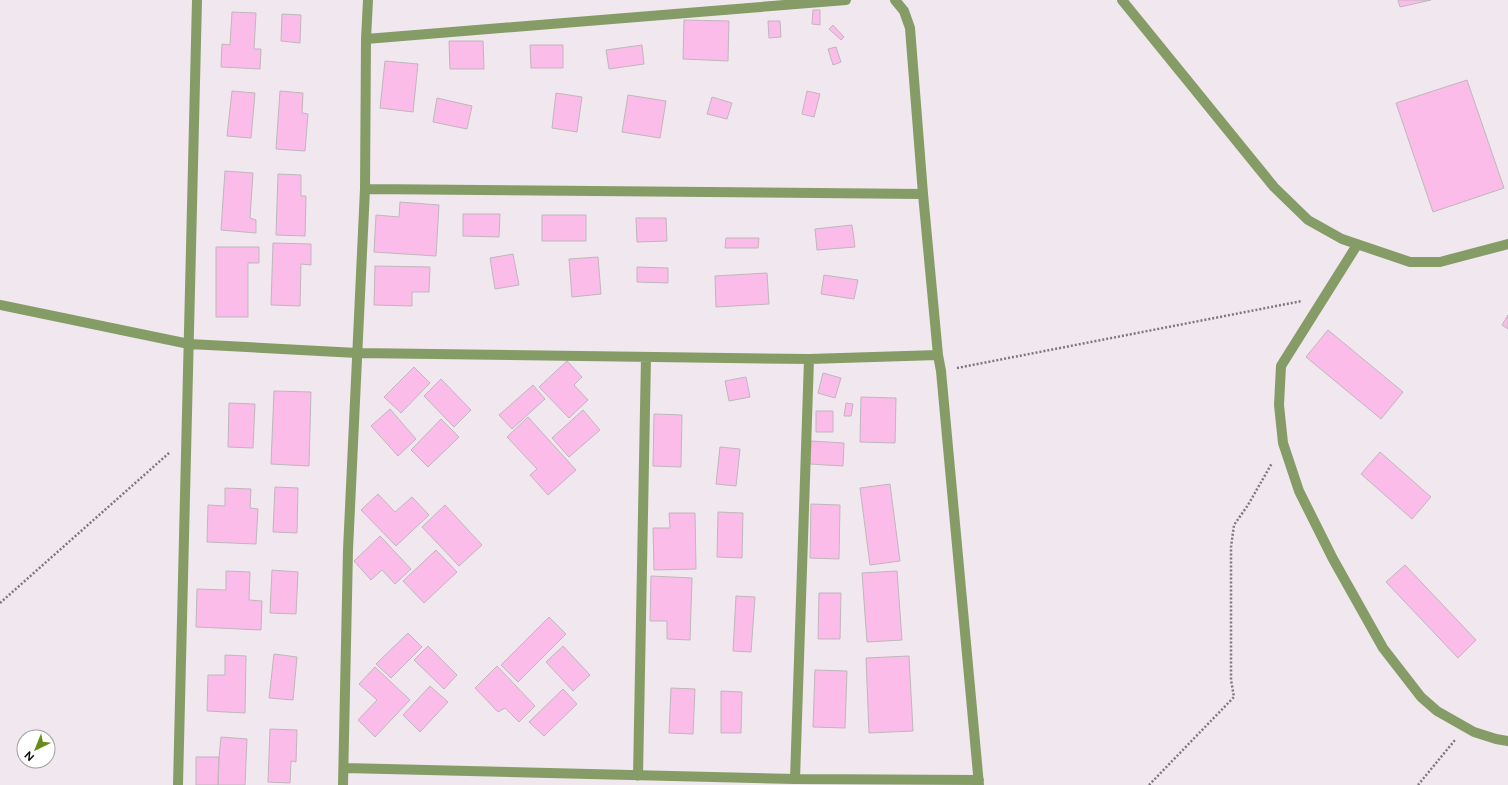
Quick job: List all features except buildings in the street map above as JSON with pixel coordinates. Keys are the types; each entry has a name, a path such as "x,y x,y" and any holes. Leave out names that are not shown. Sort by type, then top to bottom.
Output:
{"street":[{"path":"178,785 190,344 197,0"},
{"path":"344,785 348,550 365,189 366,39 368,0"},
{"path":"366,39 846,0"},
{"path":"345,768 638,776 979,782 923,194 910,28 904,11 895,0"},
{"path":"1122,0 1274,187 1308,220 1342,239 1410,262 1440,262 1508,244"},
{"path":"365,189 923,194"},
{"path":"1357,244 1281,366 1279,405 1283,443 1299,491 1333,559 1383,648 1421,697 1436,712 1466,727 1496,739 1508,741"},
{"path":"0,305 190,344 357,353 809,359 938,355"},
{"path":"638,776 646,356"},
{"path":"795,779 809,359"}],"path":[{"path":"941,371 1324,297"},
{"path":"0,603 187,436"},
{"path":"1149,785 1234,697 1231,680 1231,547 1234,525 1248,505 1283,443"},
{"path":"1418,785 1466,727"}]}
